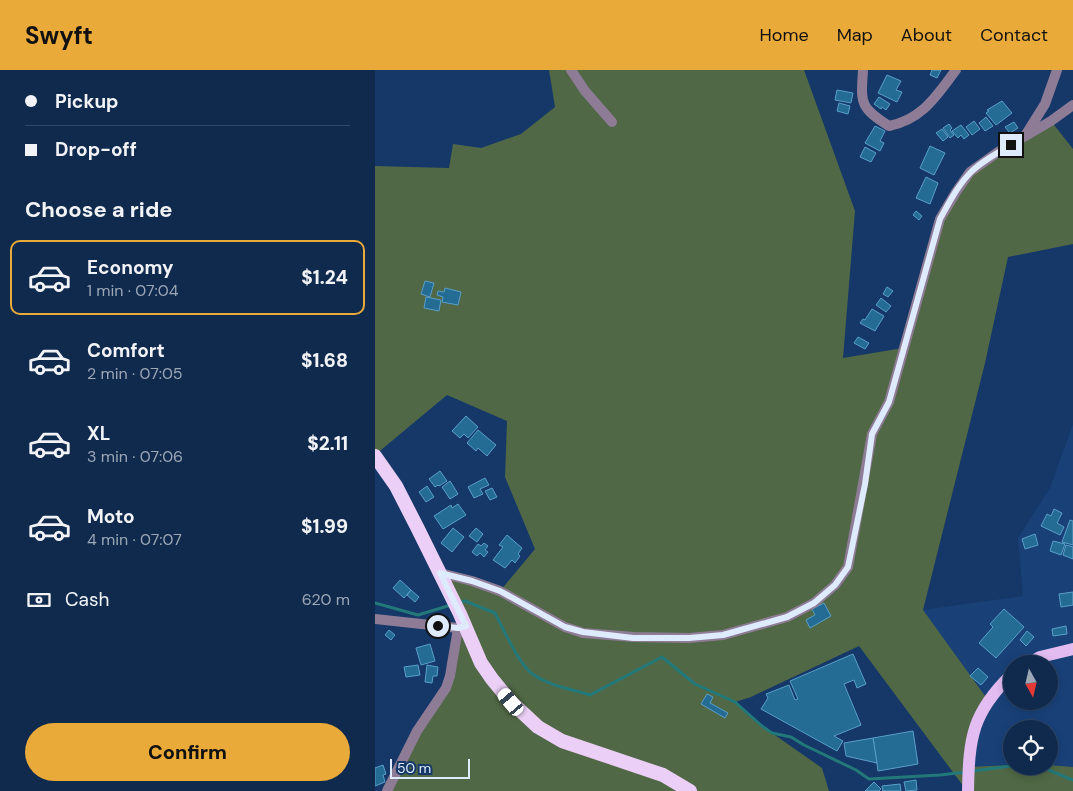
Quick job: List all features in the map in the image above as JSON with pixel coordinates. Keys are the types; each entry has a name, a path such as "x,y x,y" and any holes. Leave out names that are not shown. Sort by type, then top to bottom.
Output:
{"highway":[{"path":"375,456 395,486 440,573 461,623 481,663 511,702 537,727 563,741 584,750 663,775 690,791"}],"main road":[{"path":"1049,655 1073,650"},
{"path":"968,791 970,745 977,720 993,693 1003,683"}],"street":[{"path":"571,70 585,91 612,122"},
{"path":"863,70 862,100 866,108 889,126 901,123 921,113 956,70"},
{"path":"1023,139 1045,104 1057,70"},
{"path":"440,573 472,581 500,591 565,627 583,632 633,638 689,638 723,635 787,617 814,603 835,585 848,567 865,484 872,434 889,402 940,219 970,172 1073,105"},
{"path":"375,619 461,623 446,688 417,731 387,791"}],"shaded area":[{"path":"1073,424 1073,767 1058,766 1058,720 1003,720 1003,765 968,767 923,610 1023,596 1018,538 1050,488"}],"green space":[{"path":"549,70 804,70 855,211 843,358 903,348 933,242 970,172 1051,121 1073,149 1073,244 1008,257 985,363 923,610 988,700 968,767 1003,765 1003,775 1058,775 1058,766 1073,767 1073,791 967,791 859,646 751,697 735,702 762,726 822,768 829,791 387,791 441,696 458,628 466,626 440,573 500,591 535,549 505,477 507,421 447,395 375,455 375,166 449,168 453,144 481,148 521,134 555,107"}],"building":[{"path":"932,70 941,70 937,78 930,75"},
{"path":"887,75 901,81 896,90 902,92 897,102 878,93"},
{"path":"837,90 853,93 851,103 835,100"},
{"path":"879,97 890,104 886,110 874,104"},
{"path":"1002,101 1012,113 996,125 986,113 989,111 987,110"},
{"path":"839,103 850,106 848,114 837,111"},
{"path":"986,117 993,126 985,131 979,123"},
{"path":"974,121 980,129 972,135 966,127"},
{"path":"1014,122 1018,128 1010,133 1005,127"},
{"path":"949,124 952,128 950,130 954,135 950,138 943,128"},
{"path":"961,125 969,135 964,139 961,135 958,138 952,131"},
{"path":"875,126 885,131 880,141 884,143 880,151 865,143"},
{"path":"942,129 948,137 943,141 936,133"},
{"path":"930,146 945,153 934,175 920,168"},
{"path":"865,147 876,153 871,162 860,157"},
{"path":"926,177 938,183 930,204 916,198"},
{"path":"916,211 922,216 919,220 913,215"},
{"path":"425,281 434,283 430,297 421,294"},
{"path":"887,287 893,291 888,297 883,294"},
{"path":"445,288 461,292 458,305 442,302 443,297 437,295 438,291 444,292"},
{"path":"426,297 441,300 439,311 424,308"},
{"path":"881,298 891,306 886,312 876,305"},
{"path":"872,309 884,316 875,331 860,323 863,319 865,320"},
{"path":"858,337 869,343 865,349 854,343"},
{"path":"466,416 478,427 468,438 464,434 460,438 452,431"},
{"path":"478,430 496,445 487,456 478,448 476,451 467,443"},
{"path":"440,471 447,481 435,487 429,479"},
{"path":"485,478 489,485 480,489 483,494 474,498 468,487"},
{"path":"450,481 458,494 450,499 442,487"},
{"path":"427,486 434,497 426,502 419,492"},
{"path":"492,488 497,497 490,500 485,491"},
{"path":"458,504 466,515 443,529 434,516 451,505 452,508"},
{"path":"1054,509 1062,513 1057,523 1064,527 1060,535 1041,526 1047,514 1051,516"},
{"path":"1070,520 1073,521 1073,545 1062,542"},
{"path":"453,528 464,537 452,552 441,543"},
{"path":"476,528 483,534 477,542 469,536"},
{"path":"1035,534 1038,545 1025,549 1022,539"},
{"path":"507,535 522,548 518,554 520,556 515,563 512,560 505,568 493,560 503,547 499,545"},
{"path":"1053,541 1065,544 1061,555 1050,551"},
{"path":"484,543 488,546 485,550 488,552 484,557 480,553 477,556 472,552 478,544 481,546"},
{"path":"1066,545 1073,547 1073,559 1063,555"},
{"path":"400,580 411,590 404,598 393,588"},
{"path":"411,590 419,597 415,602 407,595"},
{"path":"1073,592 1073,605 1061,607 1059,594"},
{"path":"824,603 831,616 810,628 806,620 815,615 812,609"},
{"path":"1004,609 1024,627 996,658 979,643 993,627 990,624"},
{"path":"1066,626 1067,634 1053,636 1052,629"},
{"path":"389,630 395,635 391,640 385,635"},
{"path":"1027,631 1034,637 1026,646 1020,640"},
{"path":"430,644 435,661 421,665 416,648"},
{"path":"853,654 866,684 857,688 854,680 844,684 861,725 834,736 843,741 837,751 761,709 768,698 766,694 789,685 795,700 798,699 790,681"},
{"path":"418,665 420,675 406,677 404,667"},
{"path":"427,665 438,667 437,676 433,676 432,683 425,682"},
{"path":"978,668 988,677 981,685 970,676"},
{"path":"707,694 713,697 710,703 728,713 725,718 701,704"},
{"path":"913,731 918,764 878,771 873,738"},
{"path":"873,738 877,763 846,756 844,743"},
{"path":"383,765 386,774 383,775 385,782 375,786 375,768"},
{"path":"916,780 917,790 906,791 904,782"},
{"path":"874,782 881,789 879,791 865,791"},
{"path":"900,784 901,791 883,791 882,786"}],"waterway":[{"path":"460,603 465,601 495,613 523,664 534,675 554,685 590,695 662,657 695,684 735,702 772,733 791,737 856,770 869,779 966,772"},
{"path":"375,603 418,615 451,605"},
{"path":"973,771 1003,767"},
{"path":"1058,774 1073,780"}],"route":[{"path":"438,626 458,628 466,626 440,573 472,581 500,591 565,627 583,632 633,638 689,638 723,635 787,617 814,603 835,585 848,567 865,484 872,434 889,402 940,219 970,172 1011,145"}]}
